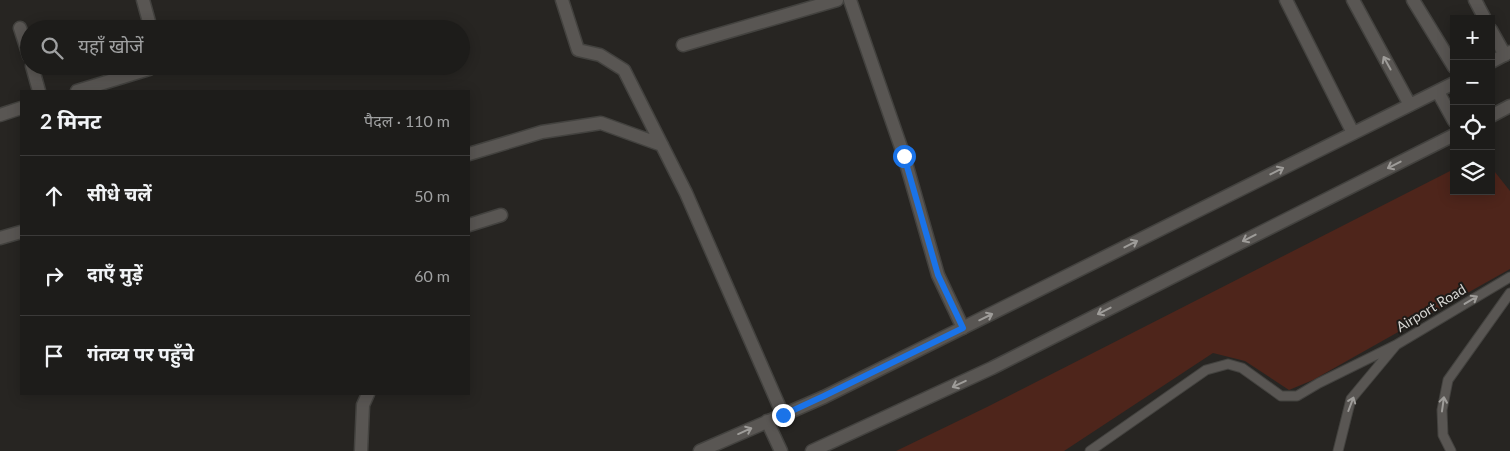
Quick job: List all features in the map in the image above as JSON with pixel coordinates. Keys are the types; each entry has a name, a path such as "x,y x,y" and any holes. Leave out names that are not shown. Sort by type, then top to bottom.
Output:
{"street":[{"path":"143,0 149,20"},
{"path":"562,0 578,50 600,55 624,70 686,193 783,415"},
{"path":"683,46 837,0"},
{"path":"850,0 904,156 938,275 963,328"},
{"path":"1286,0 1353,133"},
{"path":"1353,0 1410,105"},
{"path":"1413,0 1450,60"},
{"path":"1475,0 1483,15"},
{"path":"1495,36 1507,54 1495,60"},
{"path":"35,75 39,90"},
{"path":"80,90 129,75"},
{"path":"700,451 824,396 1450,85"},
{"path":"1438,92 1450,114"},
{"path":"1495,114 1510,106"},
{"path":"0,114 20,108"},
{"path":"470,154 542,132 601,123 662,145"},
{"path":"812,451 992,368 1450,137"},
{"path":"470,225 501,215"},
{"path":"0,238 20,232"},
{"path":"361,451 363,405 368,395"},
{"path":"767,422 781,451"}],"lane":[{"name":"Airport Road","path":"1338,451 1352,400 1396,345 1510,277"},
{"path":"1451,451 1443,435 1442,410 1448,380 1510,293"},
{"path":"1090,451 1206,370 1228,364 1242,368 1281,396 1297,396 1396,345"}],"shaded area":[{"path":"1450,171 1450,195 1495,195 1495,172 1510,191 1510,269 1313,380 1289,390 1245,361 1213,353 1064,451 896,451 987,407"}],"route":[{"path":"783,415 963,328 938,275 904,156"}]}
